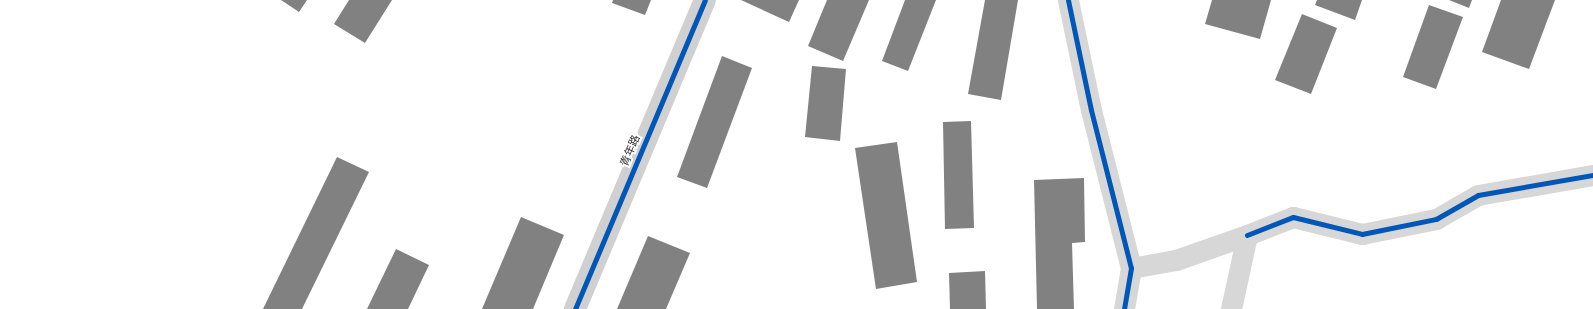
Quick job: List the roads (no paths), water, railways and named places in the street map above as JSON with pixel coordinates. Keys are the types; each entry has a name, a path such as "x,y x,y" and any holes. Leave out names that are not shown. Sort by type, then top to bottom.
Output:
{"street":[{"name":"青年路","path":"575,309 705,0"},
{"path":"1068,0 1091,110 1131,268 1124,309"},
{"path":"1131,268 1176,260 1247,235 1292,217 1362,234 1436,219 1478,195 1593,175"},
{"path":"1231,309 1247,235"}]}
